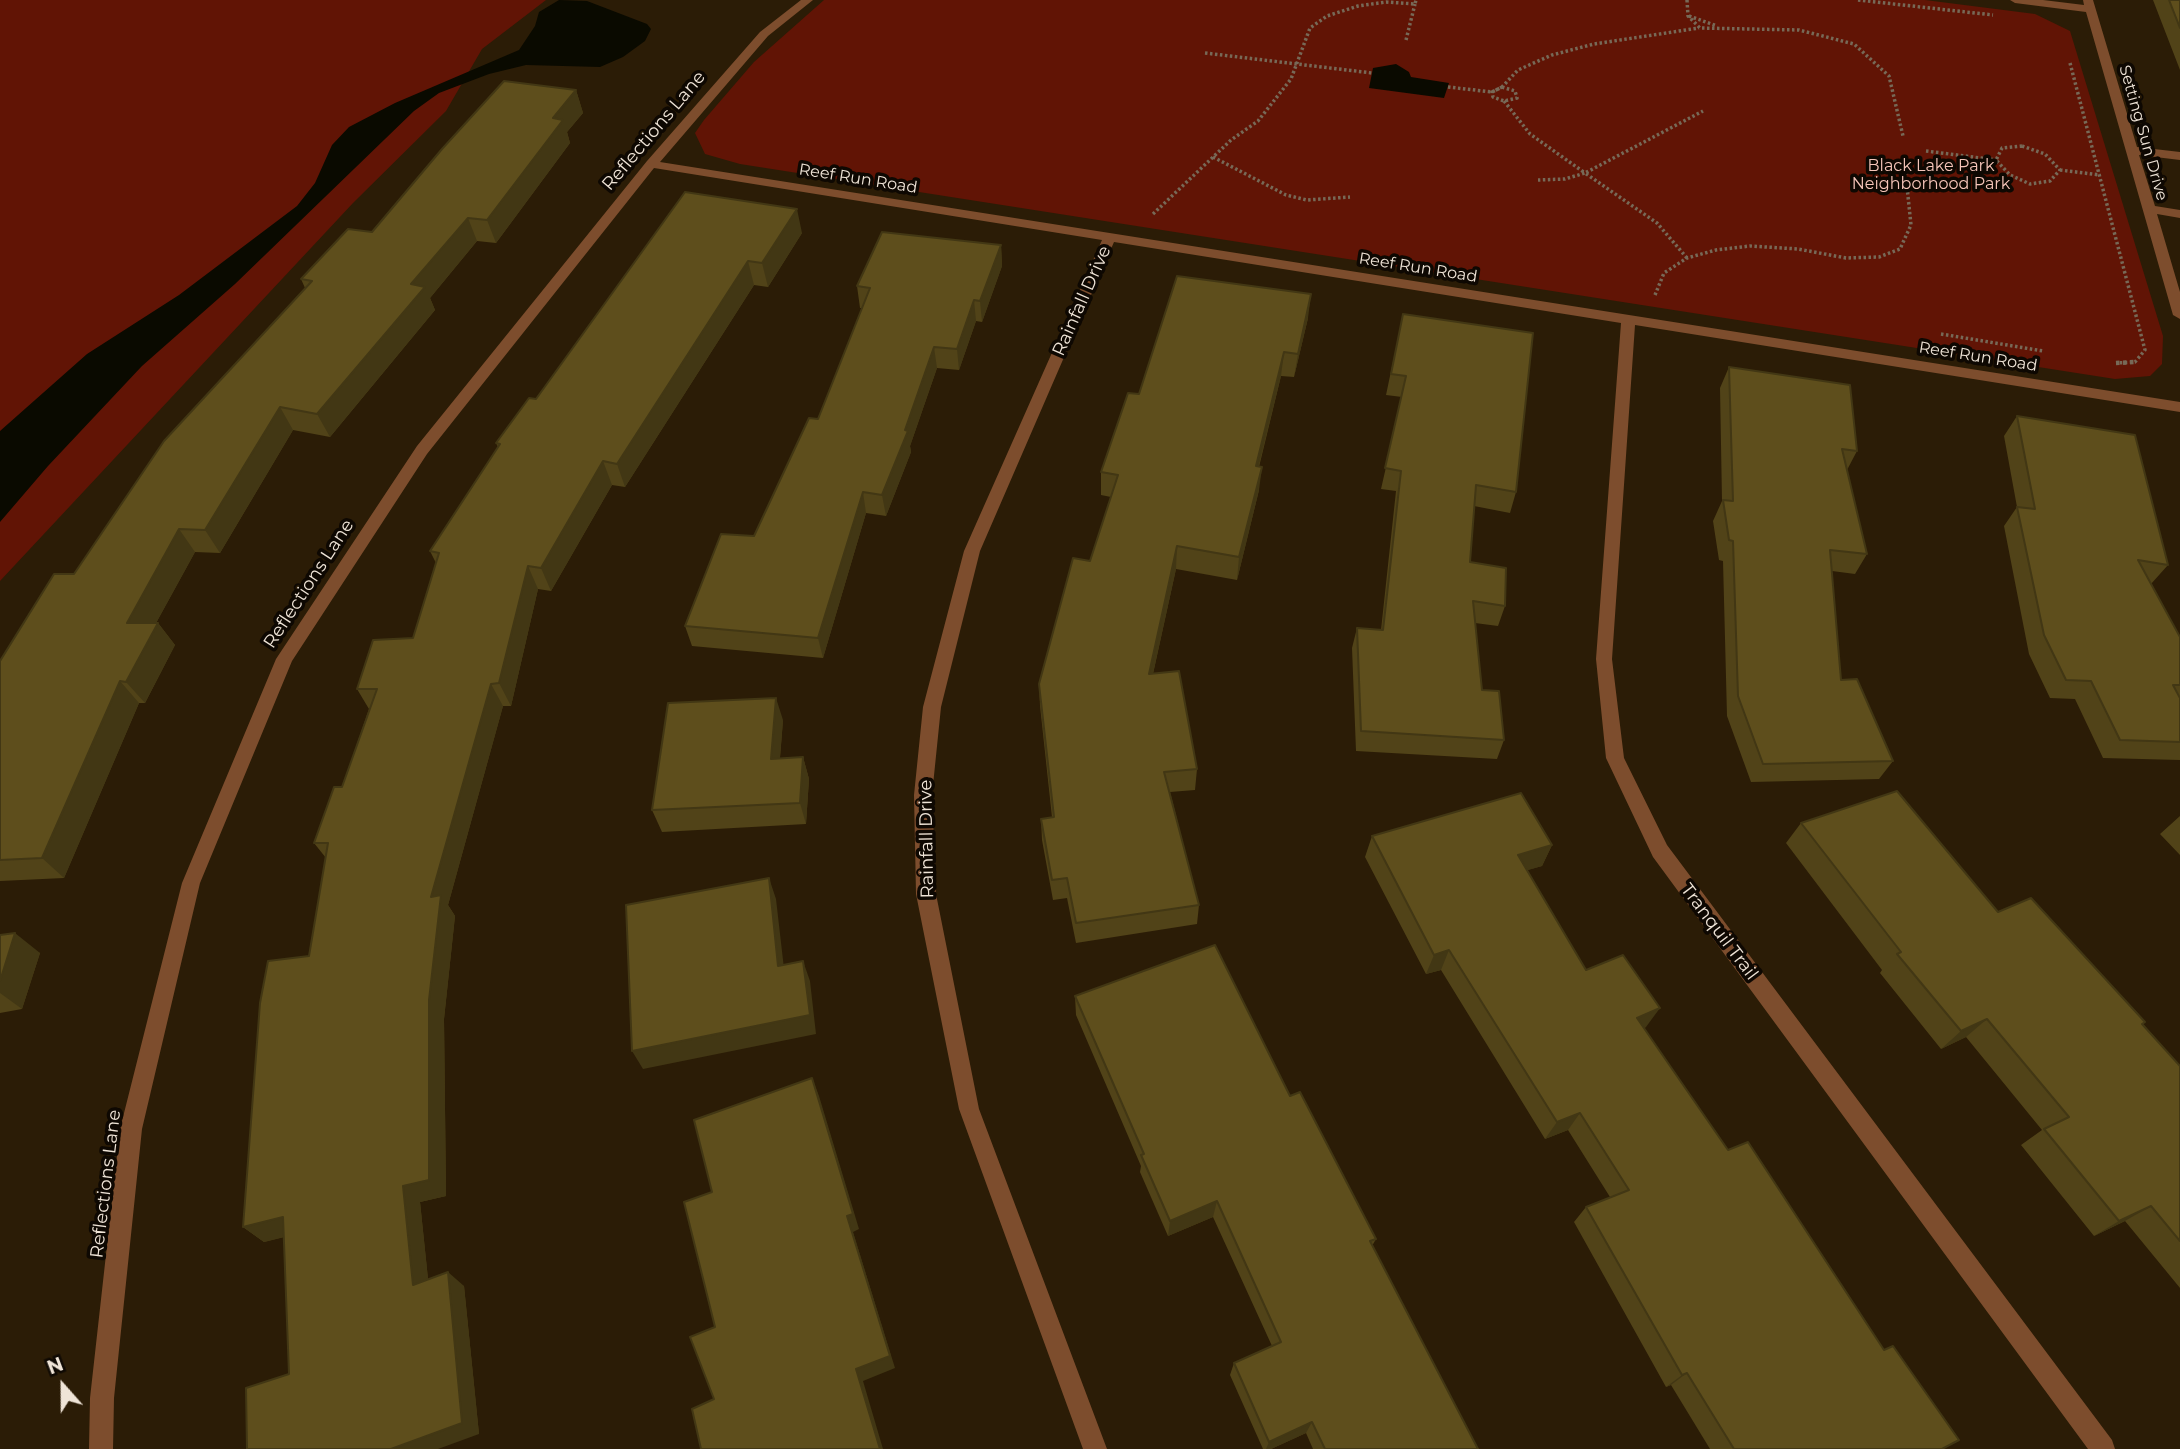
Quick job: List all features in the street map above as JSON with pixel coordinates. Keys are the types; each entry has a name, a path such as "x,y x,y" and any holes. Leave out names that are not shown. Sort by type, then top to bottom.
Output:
{"street":[{"name":"Reflections Lane","path":"102,1449 102,1398 131,1129 191,883 284,659 422,450 651,164 764,34 808,0"},
{"path":"2015,0 2089,5"},
{"name":"Setting Sun Drive","path":"2089,5 2180,315"},
{"path":"2131,150 2180,156"},
{"name":"Reef Run Road","path":"651,164 2180,407"},
{"path":"2149,209 2180,214"},
{"name":"Rainfall Drive","path":"1095,1449 969,1109 926,894 923,795 932,706 972,551 1110,237"},
{"name":"Tranquil Trail","path":"1628,319 1604,659 1615,758 1660,851 2102,1449"}],"path":[{"path":"1687,0 1688,16 1700,28"},
{"path":"1858,0 1998,15"},
{"path":"1166,217 1152,215 1213,157 1258,121 1291,79 1310,28 1327,16 1359,6 1386,2 1416,2 1406,40"},
{"path":"1688,16 1721,27"},
{"path":"1448,87 1492,92 1502,87 1518,71 1552,55 1594,44 1700,28 1799,30 1854,44 1889,76 1903,136"},
{"path":"1205,53 1373,74"},
{"path":"2069,60 2145,351 2135,362 2113,363"},
{"path":"1502,87 1515,92 1517,98 1504,101"},
{"path":"1492,92 1493,97 1504,101 1530,134 1657,223 1687,258"},
{"path":"1538,180 1585,173 1703,111"},
{"path":"1996,160 2002,148 2022,146 2045,154 2060,170 2100,174"},
{"path":"1926,151 1996,160 2010,175 2030,184 2050,181 2060,170"},
{"path":"1213,157 1286,195 1307,200 1350,197"},
{"path":"1659,300 1654,299 1664,273 1687,258 1716,250 1750,246 1798,249 1846,258 1879,257 1900,249 1910,225 1904,158"},
{"path":"1937,334 2043,351"}],"green space":[{"path":"0,0 546,0 482,49 446,111 353,203 0,581"},
{"name":"Black Lake Park Neighborhood Park","path":"824,0 1925,0 2035,14 2070,31 2163,336 2162,364 2150,376 2115,379 740,164 705,154 695,133 704,120 754,62"}],"shaded area":[{"path":"559,0 587,1 647,24 651,29 645,41 623,57 600,67 526,65 489,74 439,93 414,111 235,284 142,366 48,466 0,522 0,431 87,354 179,295 297,206 315,183 332,145 349,127 395,103 519,50 535,26 539,12"},
{"path":"1396,64 1409,72 1411,77 1449,83 1444,98 1369,88 1373,68"}],"building":[{"path":"2169,0 2180,0 2180,28"},
{"path":"504,81 576,90 553,118 563,120 487,220 468,218 411,284 425,287 317,414 280,407 205,530 179,529 127,623 158,623 126,682 120,681 42,858 0,860 0,661 54,574 74,574 164,441 312,281 301,279 348,229 372,232"},
{"path":"685,192 797,209 762,263 748,261 617,464 603,461 541,568 528,566 499,683 491,684 431,897 441,895 429,1000 429,1180 403,1186 413,1285 448,1272 462,1423 391,1449 247,1449 246,1388 289,1374 283,1217 243,1227 260,1003 268,961 309,956 328,843 314,843 334,787 342,787 377,689 357,689 373,640 413,638 439,553 430,551 500,444 496,443 529,398 536,399"},
{"path":"882,232 1001,245 980,301 974,300 957,349 934,347 905,430 908,431 882,495 863,492 818,638 685,626 721,534 754,536 809,418 818,419 870,288 857,286"},
{"path":"1177,276 1311,294 1298,354 1284,352 1256,466 1262,467 1239,557 1177,546 1149,674 1179,671 1197,769 1164,772 1199,905 1076,923 1067,878 1052,880 1041,819 1054,817 1039,684 1073,558 1090,561 1118,475 1101,472 1128,393 1139,394"},
{"path":"1403,314 1533,333 1516,492 1476,485 1470,562 1506,568 1505,606 1473,601 1482,690 1499,691 1504,740 1361,731 1357,628 1383,630 1401,471 1385,468 1406,376 1391,374"},
{"path":"1729,367 1850,385 1857,451 1842,449 1867,554 1830,550 1841,680 1857,679 1893,761 1763,764 1738,696 1733,541 1729,540 1723,500 1733,501"},
{"path":"2017,416 2135,435 2168,565 2138,560 2180,637 2180,685 2173,685 2180,698 2180,742 2120,740 2091,681 2066,680 2044,635 2017,507 2035,509"},
{"path":"776,698 771,759 803,757 800,803 652,810 668,703"},
{"path":"1897,791 1998,912 2031,898 2145,1022 2142,1024 2180,1066 2180,1241 2151,1206 2119,1221 2044,1129 2069,1117 1987,1019 1961,1031 1897,954 1901,952 1801,823"},
{"path":"1521,793 1552,845 1518,855 1586,970 1623,955 1660,1008 1637,1018 1728,1150 1748,1142 1884,1350 1893,1346 1959,1440 1942,1449 1734,1449 1687,1373 1682,1375 1586,1207 1629,1190 1580,1113 1557,1122 1449,950 1434,955 1372,836"},
{"path":"769,878 778,966 803,961 810,1015 632,1051 626,905"},
{"path":"15,933 0,981 0,935"},
{"path":"1215,945 1290,1096 1300,1092 1376,1239 1370,1241 1478,1449 1325,1449 1312,1422 1269,1442 1234,1363 1281,1342 1217,1201 1170,1221 1141,1155 1144,1154 1075,996"},
{"path":"812,1078 853,1214 847,1216 890,1356 856,1369 880,1449 701,1449 692,1409 714,1399 690,1337 715,1327 684,1202 712,1192 694,1120"}]}
